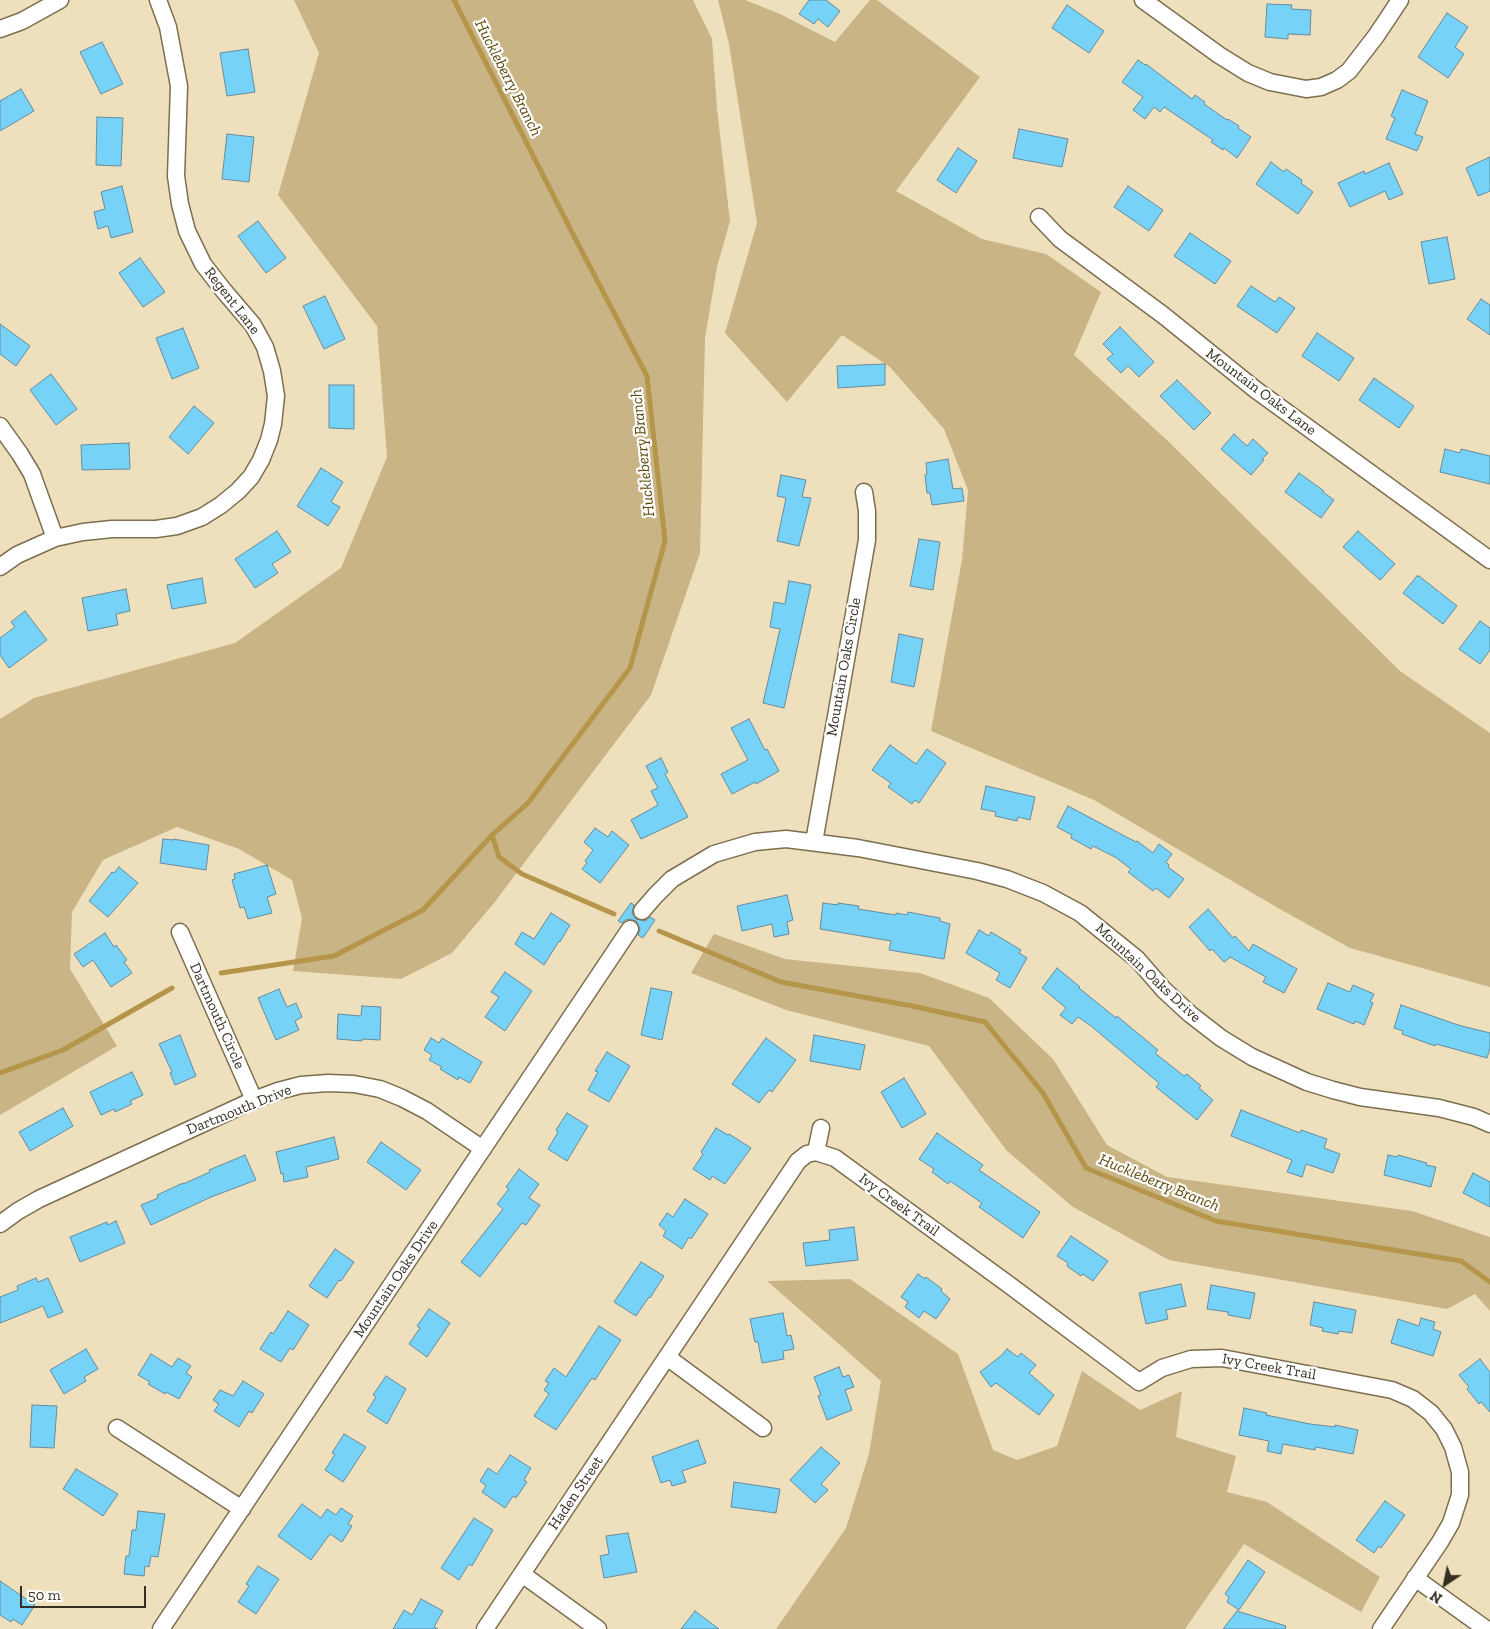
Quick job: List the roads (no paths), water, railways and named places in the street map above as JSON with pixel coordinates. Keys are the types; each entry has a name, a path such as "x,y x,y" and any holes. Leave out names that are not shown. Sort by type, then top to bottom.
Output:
{"street":[{"path":"0,30 22,21 60,0"},
{"name":"Regent Lane","path":"0,567 18,555 55,538 83,532 112,529 156,529 177,526 202,517 222,505 251,477 261,460 269,440 276,396 272,371 265,347 253,325 203,264 187,230 180,204 176,176 178,86 168,27 158,0"},
{"path":"1143,0 1219,55 1248,72 1270,82 1306,89 1321,87 1337,80 1349,71 1376,36 1400,0"},
{"name":"Mountain Oaks Lane","path":"1039,216 1060,239 1164,315 1256,390 1490,560"},
{"path":"0,426 32,474 55,538"},
{"name":"Mountain Oaks Circle","path":"814,842 867,540 867,510 864,492"},
{"name":"Mountain Oaks Drive","path":"642,911 672,879 714,854 755,842 786,839 814,842 858,848 977,871 1007,879 1044,893 1080,912 1137,960 1164,990 1190,1014 1220,1038 1252,1057 1307,1082 1333,1090 1439,1108 1490,1124"},
{"name":"Mountain Oaks Drive","path":"161,1629 630,929"},
{"name":"Dartmouth Circle","path":"180,932 254,1100"},
{"name":"Dartmouth Drive","path":"0,1224 39,1199 254,1100 301,1085 328,1082 380,1089 427,1111 483,1149"},
{"path":"816,1152 821,1128"},
{"name":"Haden Street","path":"485,1629 798,1161 807,1154 816,1152"},
{"name":"Ivy Creek Trail","path":"816,1152 834,1158 1139,1382 1162,1368 1190,1359 1222,1358 1392,1390 1413,1399 1431,1414 1444,1429 1453,1447 1460,1472 1460,1495 1452,1523 1415,1578"},
{"path":"667,1357 763,1428"},
{"path":"118,1428 242,1509"},
{"path":"522,1574 598,1629"},
{"path":"1381,1629 1415,1578 1486,1629"}],"waterway":[{"name":"Huckleberry Branch","path":"221,973 334,956 423,910 492,835 528,803 630,668 665,541 647,376 454,0"},
{"name":"Huckleberry Branch","path":"492,835 499,857 522,874 614,914"},
{"name":"Huckleberry Branch","path":"659,931 781,982 912,1006 985,1022 1043,1093 1086,1168 1216,1221 1461,1261 1490,1282"},
{"name":"Huckleberry Branch","path":"0,1073 63,1050 172,988"}]}
